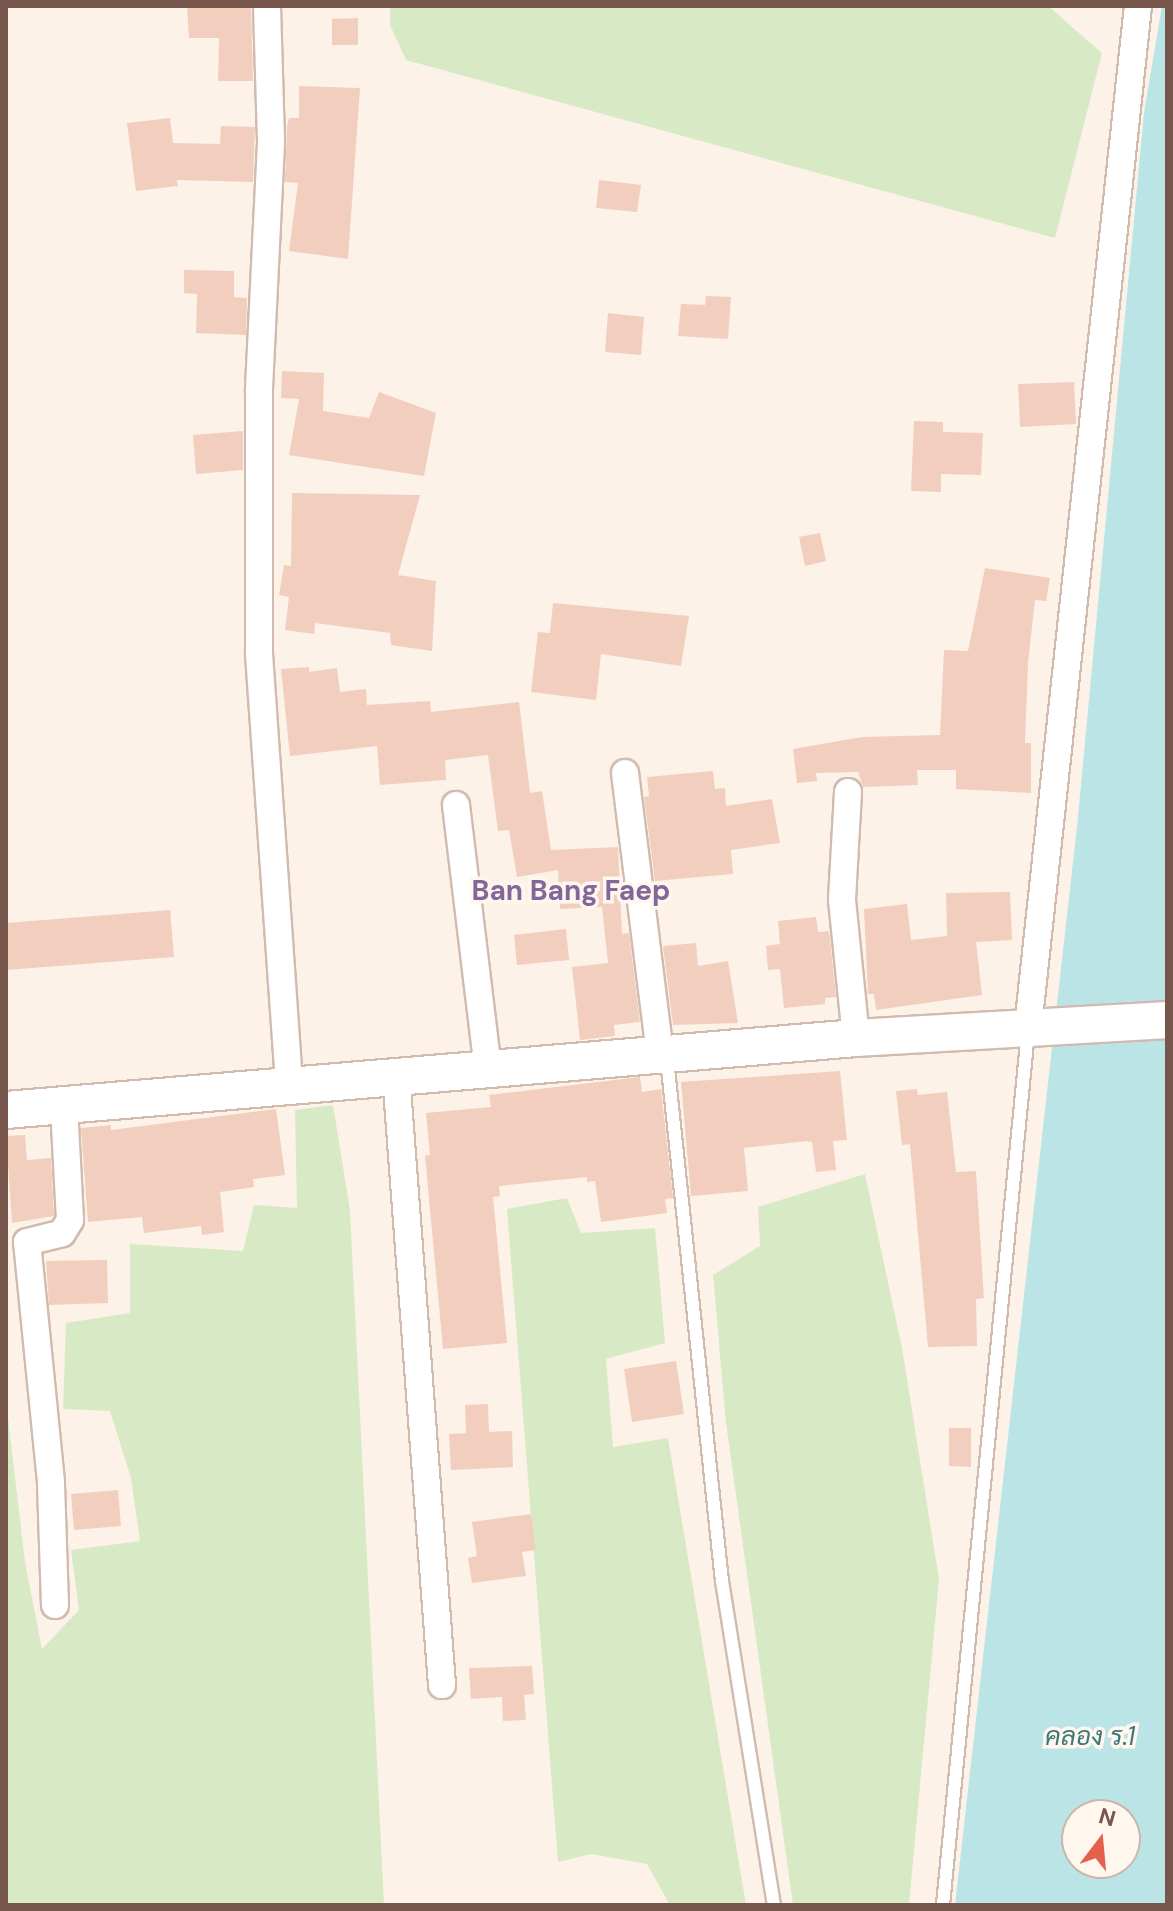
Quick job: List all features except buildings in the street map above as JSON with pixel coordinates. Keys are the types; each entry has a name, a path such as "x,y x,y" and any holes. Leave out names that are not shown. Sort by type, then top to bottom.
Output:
{"street":[{"path":"267,6 271,143 259,392 259,654 289,1084"},
{"path":"1034,1027 1138,6"},
{"path":"625,773 664,1054"},
{"path":"848,792 842,900 856,1038"},
{"path":"456,805 488,1068"},
{"path":"6,1110 856,1038 1167,1020"},
{"path":"396,1075 442,1685"},
{"path":"55,1605 51,1482 27,1242 62,1233 70,1220 64,1104"}],"lane":[{"path":"943,1905 1034,1027"},
{"path":"664,1054 722,1581 774,1905"}],"green space":[{"path":"390,6 1048,6 1102,53 1055,238 406,60 390,25"},
{"path":"333,1105 350,1210 384,1905 6,1905 6,1400 25,1562 42,1649 79,1610 71,1550 140,1541 131,1478 110,1411 63,1409 66,1323 130,1313 130,1244 243,1251 254,1205 297,1208 295,1110"},
{"path":"865,1174 902,1348 939,1579 909,1905 793,1905 726,1423 713,1275 760,1246 758,1207"},
{"path":"567,1198 581,1233 655,1228 665,1343 606,1359 613,1447 668,1438 746,1905 670,1905 647,1864 591,1854 558,1862 507,1209"}],"water":[{"name":"คลอง ร.1","path":"1162,6 1167,6 1167,1905 955,1905 1077,827 1144,113"}],"district":[{"name":"Ban Bang Faep","path":"571,891"}]}
